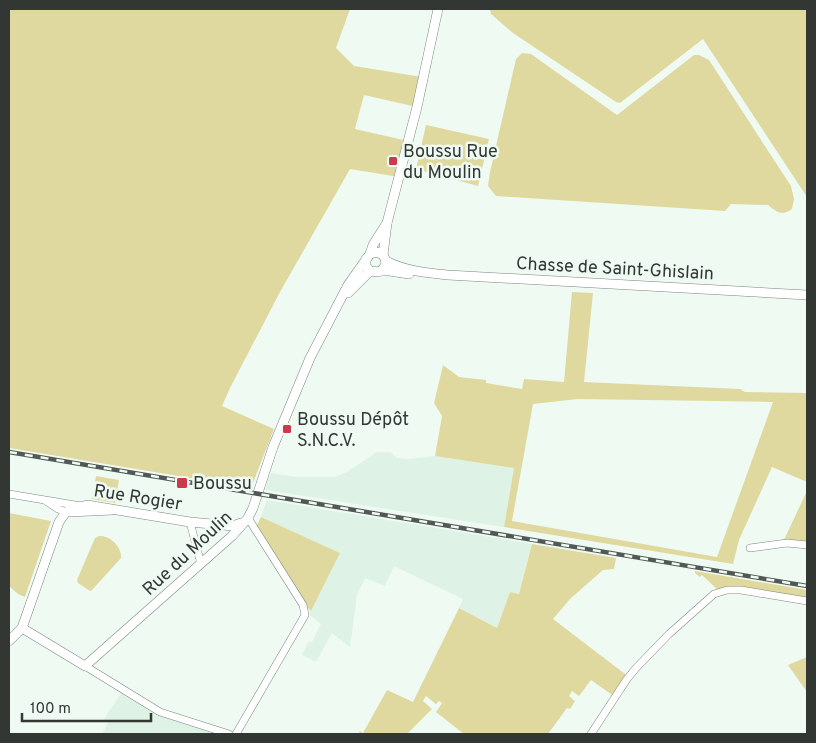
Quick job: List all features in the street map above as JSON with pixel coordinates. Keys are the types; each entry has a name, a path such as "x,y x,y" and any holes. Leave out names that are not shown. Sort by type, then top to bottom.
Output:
{"street":[{"name":"Rue du Moulin","path":"384,262 387,223 438,9"},
{"name":"Rue du Moulin","path":"85,666 232,536 248,518 273,447 310,358 352,278 368,256 387,223"},
{"path":"377,252 384,262 374,273 366,266 368,256 377,252"},
{"name":"Chasse de Saint-Ghislain","path":"384,262 422,272 587,284 807,295"},
{"name":"Rue du Moulin","path":"340,303 370,271"},
{"path":"9,494 81,506"},
{"path":"46,501 61,515 119,510"},
{"path":"9,641 22,628 61,515 81,506"},
{"name":"Rue Rogier","path":"81,506 94,506 190,522 233,526 248,518"},
{"path":"236,734 305,615 303,606 248,518"},
{"path":"190,522 201,564"},
{"path":"750,548 787,543 807,545"},
{"path":"591,734 627,679 642,661 709,598 720,592 741,590 807,601"},
{"path":"22,628 160,712 229,734"}],"shaded area":[{"path":"9,9 350,9 336,48 354,66 422,77 417,107 364,95 355,129 408,141 399,177 350,169 280,292 222,406 274,429 251,488 9,448"},
{"path":"490,9 807,9 807,197 703,39 620,103 513,33 491,14"},
{"path":"522,53 531,54 617,115 694,55 699,55 709,60 791,186 794,199 792,209 782,213 768,205 731,204 725,211 496,196 488,186 490,172 516,59"},
{"path":"426,125 489,139 478,186 416,169"},
{"path":"572,292 593,293 584,382 740,389 745,392 807,393 807,482 772,467 739,540 733,564 504,527 514,468 435,456 442,416 434,403 443,365 459,377 486,380 486,383 522,389 524,379 564,382","holes":["578,399 773,402 717,557 512,521 533,404"]},
{"path":"377,452 390,452 397,458 407,459 435,456 514,468 504,527 265,490 271,473 296,477 335,477 347,472"},
{"path":"96,476 119,480 115,503 92,499"},
{"path":"807,491 807,545 782,544"},
{"path":"267,500 532,544 519,594 510,592 497,628 459,608 463,599 394,566 385,586 365,578 357,595 350,647 332,633 316,662 302,655 309,641 312,642 321,624 309,614 340,553 261,517"},
{"path":"9,513 51,521 25,597 9,586"},
{"path":"261,517 340,553 311,611 256,527"},
{"path":"99,536 107,537 117,546 120,550 121,558 90,591 78,583 77,580 95,538"},
{"path":"532,544 616,558 614,569 603,570 570,599 553,619 629,677 615,697 591,680 579,696 572,691 569,696 575,701 570,709 567,708 548,734 464,734 436,712 442,703 439,701 436,704 426,696 423,701 432,709 407,734 358,734 360,731 363,733 387,690 413,702 459,608 497,628 510,592 519,594"},
{"path":"695,571 807,590 807,601 752,592 720,592 702,575 700,577 695,573"},
{"path":"807,657 807,692 788,665"},
{"path":"123,690 160,712 211,729 208,734 103,733 108,722 104,719"}],"railway":[{"path":"9,452 807,586"}],"place":[{"name":"Boussu Rue du Moulin","path":"393,161"},
{"name":"Boussu Dépôt S.N.C.V.","path":"287,429"},
{"name":"Boussu","path":"182,483"}]}
